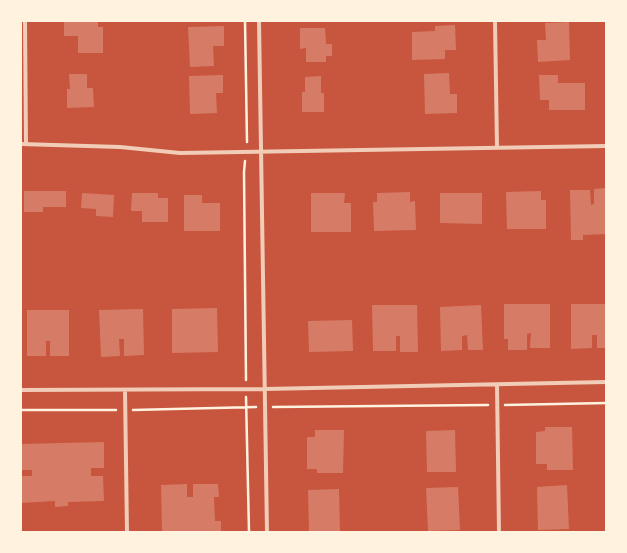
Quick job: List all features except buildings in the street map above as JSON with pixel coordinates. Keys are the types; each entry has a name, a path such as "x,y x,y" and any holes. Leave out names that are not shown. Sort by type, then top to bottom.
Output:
{"street":[{"path":"24,21 26,144"},
{"path":"259,21 267,532"},
{"path":"495,21 497,147"},
{"path":"21,144 120,148 180,153 606,146"},
{"path":"21,390 265,389 606,382"},
{"path":"497,385 499,532"},
{"path":"125,390 127,532"}],"path":[{"path":"245,21 247,152 244,172 246,407 249,532"},
{"path":"21,410 125,410 246,407 606,403"}]}
